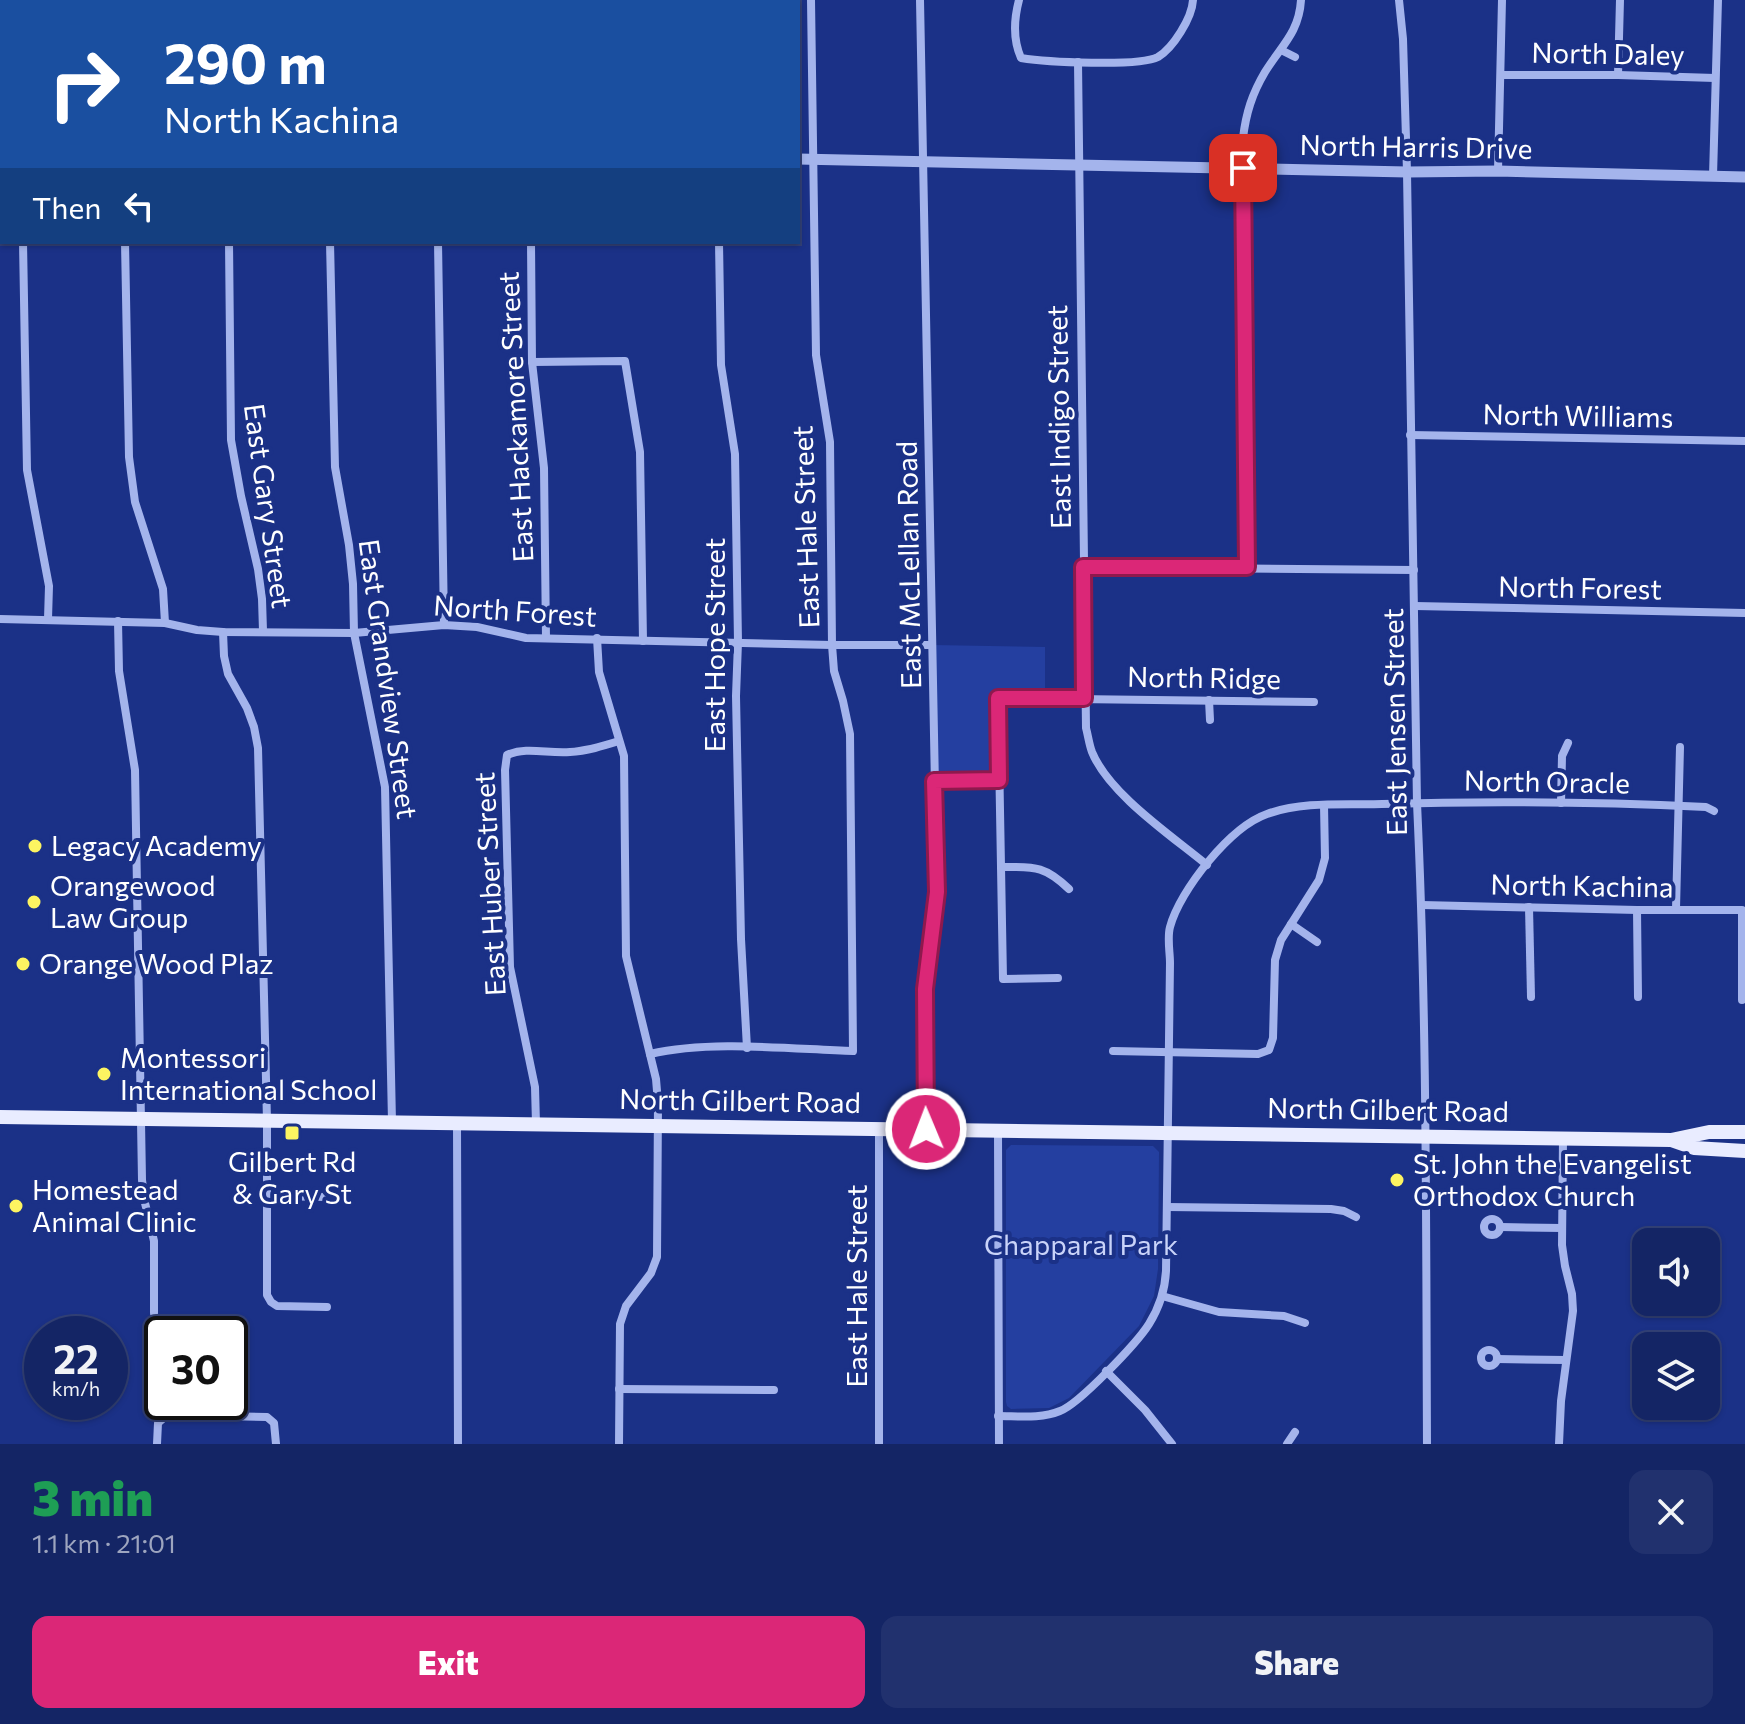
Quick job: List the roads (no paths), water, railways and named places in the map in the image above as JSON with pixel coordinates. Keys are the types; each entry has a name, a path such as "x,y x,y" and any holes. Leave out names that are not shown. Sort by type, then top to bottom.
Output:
{"main road":[{"name":"North Gilbert Road","path":"0,1117 1671,1140 1709,1132 1745,1132"},
{"name":"North Gilbert Road","path":"1671,1140 1694,1148 1745,1151"}],"street":[{"name":"East Hale Street","path":"747,1048 853,1051 850,734 834,671 830,442 816,355 811,0"},
{"name":"East McLellan Road","path":"920,0 937,892 925,989 926,1129"},
{"path":"1019,0 1015,15 1016,47 1021,58 1078,62 1138,62 1155,58 1168,49 1189,18 1193,0"},
{"path":"1247,567 1243,138 1247,111 1266,72 1291,36 1300,16 1301,0"},
{"name":"East Jensen Street","path":"1399,0 1407,172 1417,803 1422,905 1427,1444"},
{"path":"1498,171 1502,0"},
{"path":"1618,75 1620,0"},
{"path":"1713,176 1718,0"},
{"path":"1281,50 1295,57"},
{"name":"East Indigo Street","path":"1078,62 1086,728 1092,752 1106,776 1125,798 1207,865"},
{"name":"North Daley","path":"1501,75 1715,78"},
{"name":"North Harris Drive","path":"800,159 1745,177"},
{"path":"23,244 27,470 49,586 48,619"},
{"path":"125,244 129,457 135,502 163,589 165,623"},
{"name":"East Gary Street","path":"229,244 231,440 258,569 263,631"},
{"name":"East Grandview Street","path":"330,244 335,467 349,545 354,633 385,787 392,1122"},
{"path":"438,244 444,625"},
{"name":"East Hackamore Street","path":"531,244 532,362 544,468 546,638"},
{"name":"East Hope Street","path":"719,244 721,365 735,454 736,696 747,1048"},
{"path":"532,362 625,361 640,452 643,641"},
{"name":"North Williams","path":"1410,435 1745,441"},
{"path":"1083,567 1414,570"},
{"name":"North Forest","path":"1415,606 1745,613"},
{"name":"North Forest","path":"0,619 165,623 223,632 354,633 444,625 477,627 526,638 932,645"},
{"path":"118,621 119,671 135,770 143,1188 154,1241 154,1313"},
{"path":"223,632 228,674 247,708 258,748 268,1298 274,1305 327,1307"},
{"path":"597,638 599,672 624,756 626,956 657,1086 657,1257 651,1273 630,1299 622,1315 619,1444"},
{"name":"North Ridge","path":"999,780 998,698 1314,702"},
{"path":"1209,700 1210,720"},
{"name":"East Huber Street","path":"536,1124 535,1087 510,967 507,755 524,750 567,753 619,741"},
{"path":"1561,803 1562,756 1568,743"},
{"path":"1676,909 1680,747"},
{"path":"934,781 999,780 1003,979 1058,978"},
{"path":"998,1416 1037,1416 1062,1411 1076,1401 1143,1333 1162,1296 1166,1271 1169,931 1183,897 1232,835 1268,813 1324,805 1417,803"},
{"name":"North Oracle","path":"1417,803 1677,806 1706,807 1714,811"},
{"path":"1113,1051 1258,1054 1269,1050 1273,1038 1275,960 1281,940 1319,880 1325,858 1324,805"},
{"path":"1001,867 1043,869 1069,889"},
{"name":"North Kachina","path":"1422,905 1742,910 1742,1000"},
{"path":"1529,907 1531,997"},
{"path":"1637,910 1638,997"},
{"path":"1291,924 1317,942"},
{"path":"650,1054 677,1048 747,1048"},
{"path":"457,1123 458,1444"},
{"name":"East Hale Street","path":"879,1129 879,1444"},
{"path":"998,1130 999,1444"},
{"path":"1559,1444 1573,1302 1563,1258 1563,1138"},
{"path":"267,1196 327,1197"},
{"path":"1167,1207 1331,1209 1356,1217"},
{"path":"1501,1227 1562,1228"},
{"path":"1162,1296 1219,1312 1284,1316 1305,1323"},
{"path":"1497,1359 1566,1360"},
{"path":"1106,1371 1154,1420 1172,1444"},
{"path":"619,1389 774,1390"},
{"path":"157,1444 157,1428 161,1419 175,1415 258,1416 272,1419 276,1444"},
{"path":"1287,1444 1295,1432"}],"place":[{"name":"Legacy Academy","path":"35,846"},
{"name":"Orangewood Law Group","path":"34,902"},
{"name":"Orange Wood Plaz","path":"23,964"},
{"name":"Montessori International School","path":"104,1074"},
{"name":"Gilbert Rd & Gary St","path":"292,1133"},
{"name":"St. John the Evangelist Orthodox Church","path":"1397,1180"},
{"name":"Homestead Animal Clinic","path":"16,1206"}],"park label":[{"name":"Chapparal Park","path":"1081,1245"}]}
